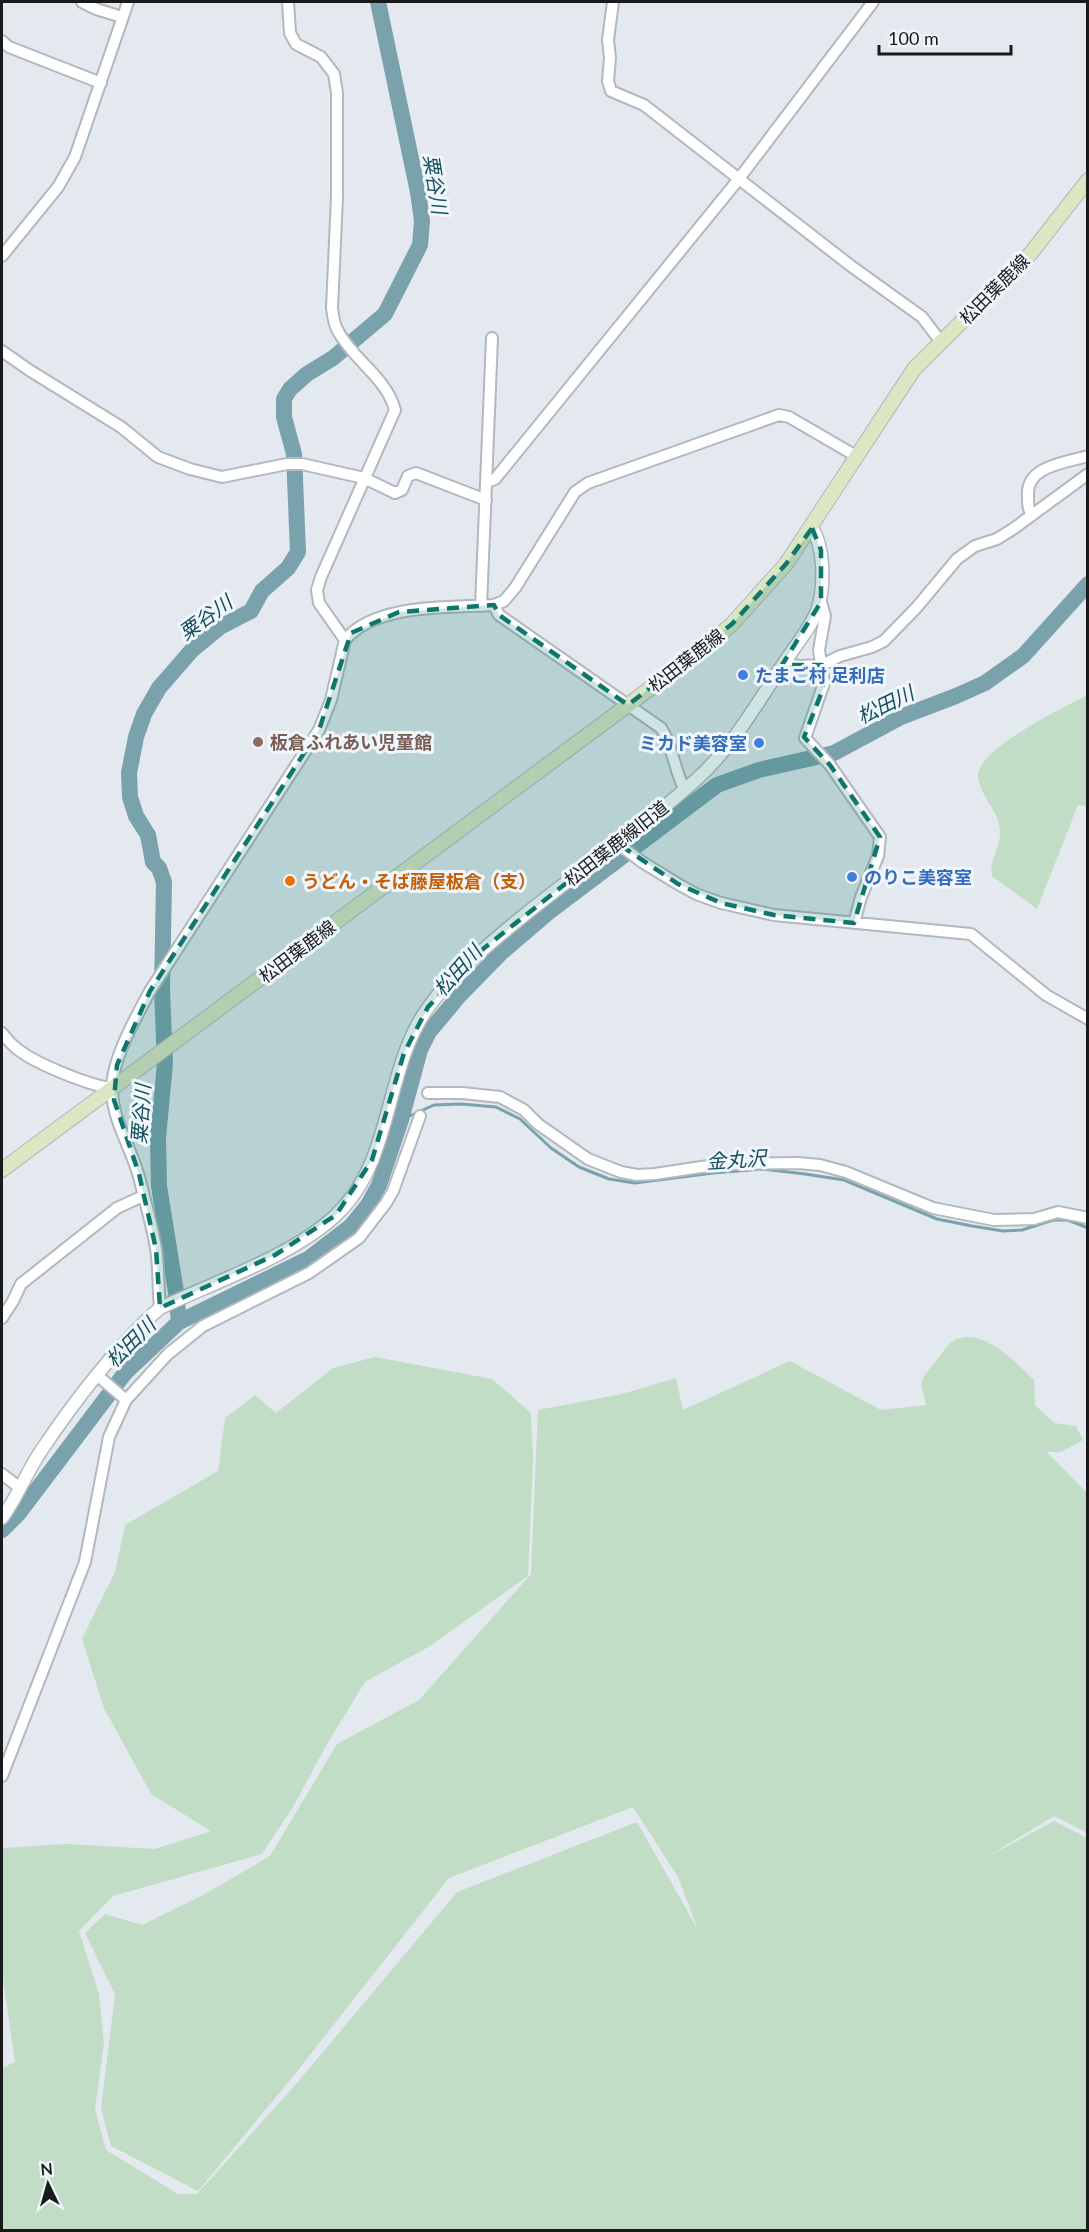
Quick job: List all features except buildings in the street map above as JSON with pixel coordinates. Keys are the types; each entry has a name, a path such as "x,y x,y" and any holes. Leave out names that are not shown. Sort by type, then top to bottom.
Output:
{"main road":[{"name":"松田葉鹿線","path":"112,1088 628,705 732,624 786,564 812,528 856,456 922,359 1030,253 1088,180"},
{"path":"2,1170 112,1088"}],"street":[{"path":"82,2 122,17"},
{"path":"2,256 58,187 75,157 128,2"},
{"path":"288,2 290,33 296,44 321,57 334,74 337,93 332,308 334,320 337,331 388,392 395,410 317,590 319,603 345,640"},
{"path":"613,2 608,40 610,58 608,81 611,91 644,105 738,180 922,317 941,342"},
{"path":"487,482 495,479 738,180 873,2"},
{"path":"2,41 9,47 101,83"},
{"path":"481,606 492,338"},
{"path":"2,351 121,427 158,457 190,470 222,477 287,464 302,464 364,478 399,493 408,476 416,473 486,500"},
{"path":"2,1518 40,1452 135,1331 162,1307 156,1249 139,1174 118,1122 112,1088 117,1065 130,1029 157,980 319,730 331,700 345,640 360,627 399,612 494,605 504,601 515,588 575,492 588,483 779,415 789,417 856,456"},
{"path":"1032,515 1029,510 1027,487 1036,473 1050,466 1088,456"},
{"path":"784,664 822,665 840,656 872,647 884,640 917,607 957,559 975,546 997,539 1088,474"},
{"name":"松田葉鹿線旧道","path":"162,1307 275,1255 309,1235 336,1215 358,1186 372,1160 404,1053 412,1032 428,1007 483,949 537,904 685,790 735,737 811,625 821,602 823,585 821,550 812,528"},
{"path":"821,602 825,616 819,644 823,689 805,738 830,765 880,837 878,856 861,897 854,923"},
{"path":"494,605 500,615 661,728 670,741 674,769 685,790"},
{"path":"617,843 642,862 678,884 696,894 721,903 774,915 970,934 1046,995 1088,1019"},
{"path":"2,1033 26,1055 98,1087 112,1088"},
{"path":"428,1093 462,1093 500,1097 524,1110 538,1124 588,1159 621,1172 655,1174 721,1164 820,1165 846,1172 933,1208 983,1218 1012,1221 1034,1219 1058,1212 1088,1218"},
{"path":"2,1776 85,1562 109,1437 124,1398 188,1337 235,1309 266,1296 309,1273 359,1238 392,1192 420,1116"},
{"path":"2,1318 21,1284 117,1208 144,1196"},
{"path":"99,1377 124,1398"},
{"path":"2,1474 20,1488"}],"highlighted area":[{"path":"812,528 821,550 821,602 782,665 822,665 823,689 804,737 830,765 880,837 854,923 774,915 721,903 678,884 617,843 483,949 428,1007 404,1053 372,1160 336,1215 275,1255 160,1308 156,1249 139,1174 114,1100 117,1065 150,991 319,730 351,633 399,612 494,605 499,615 628,705 732,624 786,564"}],"green space":[{"path":"1087,695 1087,806 1078,805 1037,909 992,876 991,870 1000,831 997,817 982,790 978,776 981,765 1006,742"},
{"path":"966,1337 985,1341 1011,1358 1034,1380 1035,1405 1054,1423 1076,1426 1083,1440 1061,1452 1047,1452 1087,1493 1087,1833 1054,1816 985,1858 1054,1821 1087,1838 1087,2230 2,2230 2,2068 15,2062 2,1972 2,1848 65,1844 155,1849 211,1831 151,1794 104,1708 82,1639 115,1572 125,1525 218,1471 225,1418 255,1395 276,1413 333,1368 375,1357 492,1379 531,1413 533,1460 528,1576 430,1646 365,1682 327,1744 293,1807 262,1854 113,1896 79,1931 99,1994 104,2043 95,2109 106,2150 178,2194 197,2194 297,2083 457,1892 637,1822 698,1930 678,1877 633,1807 449,1878 291,2079 198,2191 111,2146 101,2109 115,1994 85,1933 105,1914 142,1925 203,1895 270,1856 337,1744 419,1700 531,1574 538,1410 622,1394 676,1378 683,1410 790,1361 881,1410 926,1405 921,1384 924,1376 949,1344 956,1339"}],"waterway":[{"name":"粟谷川","path":"179,1322 159,1186 158,1138 165,1063 162,990 164,882 159,868 153,862 148,835 136,816 130,797 129,773 136,737 144,714 159,688 192,650 220,627 251,611 262,591 288,568 298,552 294,454 284,417 284,399 290,389 307,374 333,358 385,314 420,245 422,221 418,192 378,2"},
{"name":"松田川","path":"2,1530 19,1513 125,1373 179,1322 308,1259 351,1226 368,1205 379,1185 401,1120 420,1050 429,1032 459,996 501,953 550,911 717,785 759,770 834,753 901,717 985,683 1023,656 1088,584"},
{"name":"金丸沢","path":"401,1120 434,1105 461,1104 496,1107 520,1119 551,1148 579,1167 609,1179 635,1183 762,1169 844,1180 937,1219 972,1226 1003,1231 1022,1230 1053,1220 1068,1220 1088,1228"}],"place":[{"name":"たまご村 足利店","path":"743,675"},
{"name":"板倉ふれあい児童館","path":"258,742"},
{"name":"ミカド美容室","path":"759,743"},
{"name":"のりこ美容室","path":"852,877"},
{"name":"うどん・そば藤屋板倉（支）","path":"290,881"}]}
